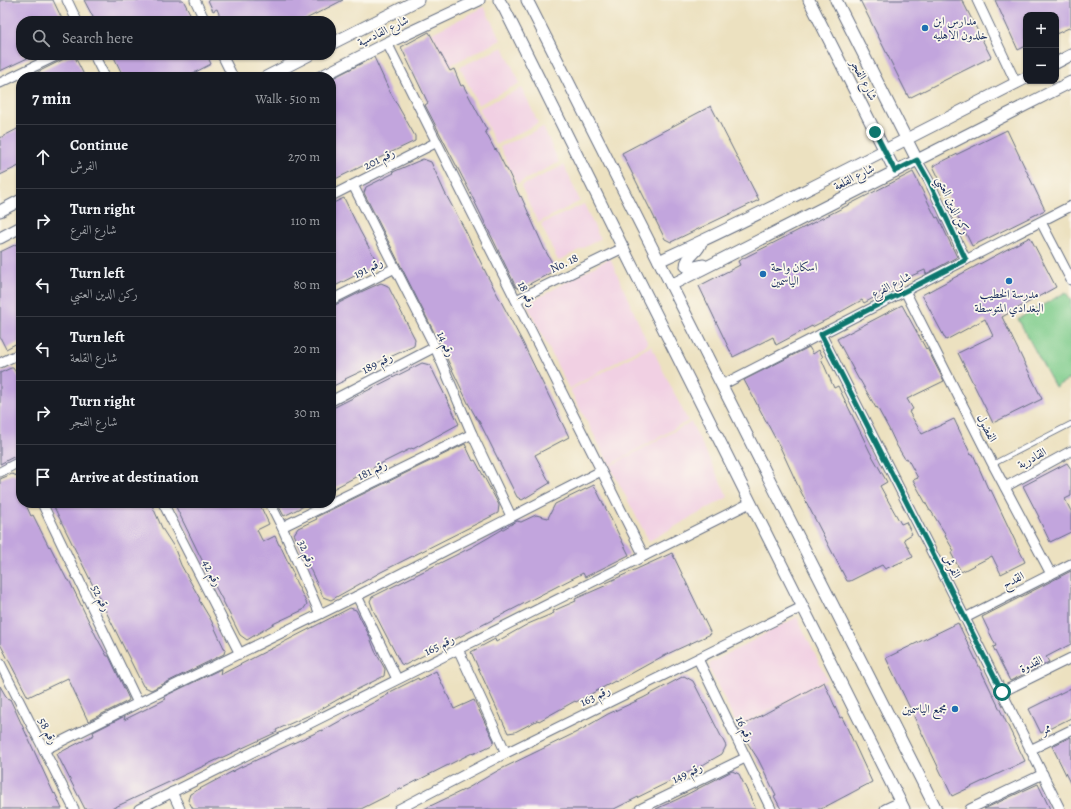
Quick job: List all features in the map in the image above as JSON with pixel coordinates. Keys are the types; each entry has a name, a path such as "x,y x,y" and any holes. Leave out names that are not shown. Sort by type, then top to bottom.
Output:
{"street":[{"path":"67,0 75,16"},
{"path":"195,0 203,16"},
{"name":"شارع القادسية","path":"336,41 418,0"},
{"name":"شارع القادسية","path":"330,72 387,43 479,0"},
{"path":"499,0 506,5 623,248 902,805 886,809"},
{"path":"522,0 537,18"},
{"path":"527,0 936,809"},
{"name":"شارع الفجر","path":"809,0 895,171"},
{"name":"شارع الفجر","path":"836,0 917,160"},
{"path":"977,0 1021,81"},
{"name":"رقم 18","path":"387,43 644,556"},
{"path":"1059,61 1071,55"},
{"path":"23,72 48,60"},
{"path":"96,60 102,72"},
{"path":"224,60 230,72"},
{"path":"276,72 299,60"},
{"path":"0,83 16,75"},
{"name":"شارع القلعة","path":"659,261 702,242 885,151 1021,81"},
{"name":"شارع القلعة","path":"671,285 1071,82"},
{"name":"رقم 201","path":"336,194 437,142"},
{"name":"ركن الدين العتبي","path":"917,160 929,181 966,260"},
{"name":"رقم 14","path":"353,185 435,347 472,434 512,516"},
{"path":"0,211 16,203"},
{"name":"شارع الفرع","path":"722,385 1071,206"},
{"path":"1041,222 1071,280"},
{"path":"0,238 16,230"},
{"path":"702,242 698,250 688,258 686,266 690,268 712,264"},
{"name":"No. 18","path":"516,300 623,248"},
{"name":"رقم 191","path":"336,298 395,268"},
{"name":"الفضول","path":"905,291 1051,574"},
{"name":"الفرش","path":"821,334 1060,809"},
{"name":"رقم 189","path":"336,398 435,347"},
{"path":"0,363 16,355"},
{"name":"رقم 181","path":"336,501 472,434"},
{"name":"القادرية","path":"1005,487 1071,451"},
{"path":"0,472 16,464"},
{"path":"44,750 357,596 601,471"},
{"name":"رقم 165","path":"139,809 750,503"},
{"name":"رقم 52","path":"44,508 138,703"},
{"name":"رقم 42","path":"166,508 240,654"},
{"name":"رقم 32","path":"272,508 320,614"},
{"name":"رقم 181","path":"282,527 321,508"},
{"name":"القدح","path":"965,618 1071,564"},
{"path":"357,596 397,679"},
{"name":"رقم 163","path":"399,809 506,753 802,607"},
{"path":"458,649 506,753"},
{"name":"القدوة","path":"1002,692 1071,658"},
{"name":"رقم 16","path":"698,659 771,809"},
{"name":"رقم 58","path":"0,663 74,809"},
{"name":"ممر","path":"1030,750 1071,730"},
{"name":"رقم 149","path":"640,809 745,758"},
{"path":"970,809 1043,774"},
{"path":"172,792 180,809"}],"lane":[{"path":"993,464 1071,424"}],"shaded area":[{"path":"484,7 501,40 448,66 432,33"},
{"path":"503,47 520,83 478,105 460,67"},
{"path":"522,88 538,123 496,145 479,108"},
{"path":"543,127 559,162 517,184 500,147"},
{"path":"564,165 580,201 538,223 521,186"},
{"path":"584,204 600,239 558,261 541,224"},
{"path":"610,258 648,344 569,389 527,304"},
{"path":"651,346 688,421 610,465 570,390"},
{"path":"691,422 728,497 649,541 610,466"},
{"path":"797,617 827,679 738,727 709,668 710,663"}],"green space":[{"path":"1066,292 1071,301 1071,378 1055,387 1018,319"}],"building":[{"path":"0,0 53,0 61,16 16,16 16,60 23,60 0,71"},
{"path":"84,0 183,0 191,16 92,16"},
{"path":"208,0 343,0 312,16 220,16 217,9 213,11"},
{"name":"مدارس ابن خلدون الاهليه","path":"860,0 962,0 991,57 909,98"},
{"path":"995,0 1071,0 1071,27 1059,33 1059,12 1023,12 1023,48 1018,50"},
{"path":"429,32 450,71 454,69 461,86 463,85 487,130 485,131 507,169 520,197 521,196 544,248 556,270 520,289 516,287 468,188 425,105 428,103 401,47"},
{"path":"374,57 389,90 415,136 415,141 336,179 336,76"},
{"path":"62,60 76,60 82,72 38,72"},
{"path":"115,60 209,60 211,64 196,72 121,72"},
{"path":"711,106 759,200 671,242 665,239 622,153"},
{"path":"16,130 16,167 0,175 0,138"},
{"path":"1007,130 1045,210 972,246 933,166"},
{"path":"423,159 431,162 445,193 522,341 569,437 535,455 550,483 522,500 517,497 478,419 468,403 364,193 366,187 394,173 393,172"},
{"path":"913,172 936,218 938,217 957,257 926,274 925,270 911,276 864,303 862,300 776,345 773,337 733,357 699,286 740,265 738,261"},
{"path":"344,198 378,264 336,285 336,202"},
{"path":"1030,237 1056,287 1002,317 1042,399 993,423 958,353 993,336 985,319 946,340 922,295"},
{"path":"16,244 16,344 6,349 0,337 0,252"},
{"path":"381,283 388,286 415,339 414,346 377,363 336,385 336,304"},
{"path":"902,305 944,381 907,399 913,409 909,412 922,434 954,419 971,455 973,454 989,491 991,490 1025,562 1001,574 992,556 961,572 951,553 954,551 945,536 946,535 930,511 913,480 918,478 907,458 905,459 897,446 877,407 876,408 859,380 837,339"},
{"path":"809,347 813,354 819,350 823,357 821,358 834,388 838,386 870,452 887,482 880,486 901,524 906,522 912,534 904,539 913,557 885,569 882,565 850,581 847,581 799,488 781,449 744,380"},
{"path":"422,363 430,365 459,424 336,487 336,406"},
{"path":"11,368 13,368 16,372 16,456 0,464 0,373"},
{"path":"465,444 473,461 475,460 499,505 498,513 381,572 331,600 323,597 294,534 298,528 317,519 316,517"},
{"path":"1067,463 1071,469 1071,496 1065,499 1071,511 1071,532 1050,542 1023,486"},
{"path":"12,474 16,476 16,508 27,508 31,516 33,515 67,580 69,580 96,636 107,656 109,656 129,699 128,701 88,721 68,678 28,697 0,644 0,479"},
{"path":"594,485 629,555 585,577 583,573 405,665 401,664 374,612 370,601 372,597 474,546 517,521 521,522 536,515 548,518 555,504"},
{"path":"54,508 153,508 163,530 174,547 181,565 200,599 199,600 211,620 225,650 224,654 151,690 143,686"},
{"path":"176,508 261,508 269,524 257,530 263,542 275,536 307,604 303,610 275,623 247,640 240,635"},
{"path":"280,508 300,508 284,516"},
{"path":"672,553 711,634 663,656 616,682 615,681 576,702 575,701 539,721 538,720 515,732 508,733 471,652 495,639 496,642 528,624 554,613 553,611 576,601 575,599 607,585 606,583"},
{"path":"1071,571 1071,644 1046,657 1049,662 1010,681 993,647 996,646 982,617"},
{"path":"350,608 356,610 369,635 375,651 385,669 384,676 314,713 276,730 277,732 111,809 85,809 57,754 94,735 93,732 125,716 124,720 166,699 163,697 221,669 220,675"},
{"name":"مجمع الياسمين","path":"958,623 1025,761 952,796 886,658"},
{"path":"436,671 454,709 474,700 494,741 492,745 473,754 472,753 361,809 193,809 188,800 190,794 241,767 322,731 389,694 388,693"},
{"path":"684,676 693,681 726,746 722,754 699,767 614,809 424,809 468,788 499,770 577,732 608,714 643,698"},
{"path":"824,682 872,782 821,809 781,809 774,796 776,795 758,759 738,728"},
{"path":"0,686 8,700 10,699 62,809 0,809"},
{"path":"1071,688 1071,718 1041,733 1029,709"},
{"path":"1071,737 1071,785 1052,746"},
{"path":"732,771 739,774 756,809 656,809 678,799"},
{"path":"1038,784 1050,809 984,809 1012,796"}],"place":[{"name":"مدارس ابن خلدون الاهليه","path":"925,28"},
{"name":"اسكان واحة الياسمين","path":"763,274"},
{"name":"مدرسة الخطيب البغدادي المتوسطة","path":"1009,281"},
{"name":"مجمع الياسمين","path":"955,709"}],"route":[{"path":"875,132 895,171 917,160 929,181 966,260 821,334 1002,692"}]}
